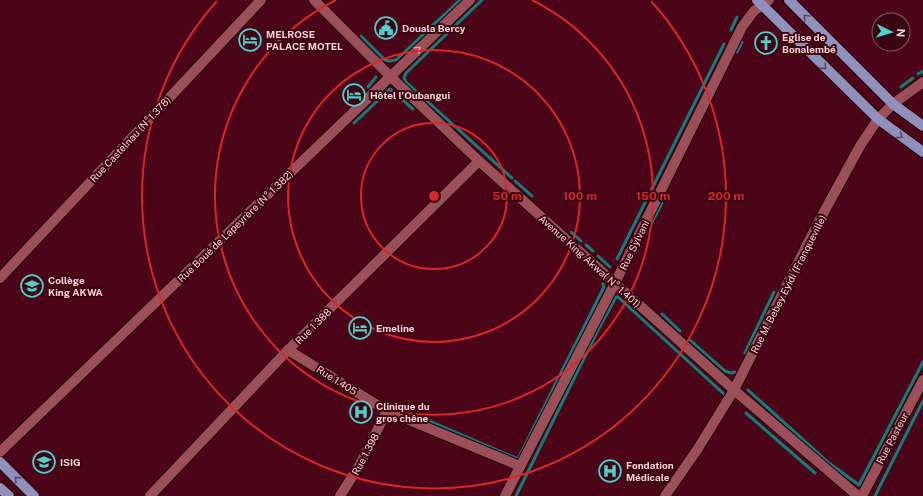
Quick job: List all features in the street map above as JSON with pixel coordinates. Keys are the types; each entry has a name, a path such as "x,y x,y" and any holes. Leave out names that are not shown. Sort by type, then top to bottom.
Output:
{"main road":[{"path":"789,0 893,104 923,126"},
{"path":"763,2 878,119 923,152"},
{"path":"1,464 34,496"},
{"path":"0,488 9,496"}],"street":[{"name":"Rue Castelnau (N°1.378)","path":"0,278 261,0"},
{"name":"Avenue King Akwa( N° 1.401)","path":"314,0 390,76 479,161 734,390 858,496"},
{"name":"Rue Boué de Lapeyrère (N° 1.382)","path":"0,452 470,0"},
{"name":"Rue Sylvani","path":"505,496 615,283 742,27 763,2"},
{"name":"Rue M. Bebey Eyidi (Franqueville)","path":"665,496 697,450 734,390 819,221 860,146 878,119 893,104 923,82"},
{"name":"Rue 1.388","path":"150,496 288,350 479,161"},
{"name":"Rue 1.405","path":"288,350 387,411 520,466"},
{"name":"Rue Pasteur","path":"862,496 923,380"},
{"name":"Rue 1.398","path":"340,496 359,466 387,411"}],"waterway":[{"path":"361,36 385,60 396,60 460,0"},
{"path":"482,0 406,73 404,78 406,82 512,178"},
{"path":"731,30 737,17"},
{"path":"737,52 742,42"},
{"path":"617,259 724,44"},
{"path":"918,74 923,71"},
{"path":"368,87 376,77"},
{"path":"901,87 913,78"},
{"path":"354,123 390,89 413,109"},
{"path":"515,181 532,196"},
{"path":"651,224 662,203"},
{"path":"571,232 581,241"},
{"path":"586,245 593,251"},
{"path":"598,256 610,267"},
{"path":"415,415 518,459 604,287 603,284"},
{"path":"745,353 774,292"},
{"path":"516,496 598,330 616,297 618,297 725,395"},
{"path":"662,314 680,331"},
{"path":"690,340 725,371 731,373 735,372"},
{"path":"748,390 829,463 859,485 923,362"},
{"path":"875,496 923,401"},
{"path":"746,413 815,473"}],"place":[{"name":"Douala Bercy","path":"386,28"},
{"name":"MELROSE PALACE MOTEL","path":"250,40"},
{"name":"Eglise de Bonalembé","path":"766,43"},
{"name":"Hôtel l’Oubangui","path":"354,95"},
{"name":"Collège King AKWA","path":"32,286"},
{"name":"Emeline","path":"360,328"},
{"name":"Clinique du gros chêne","path":"361,412"},
{"name":"ISIG","path":"44,462"},
{"name":"Fondation Médicale","path":"610,471"}]}
